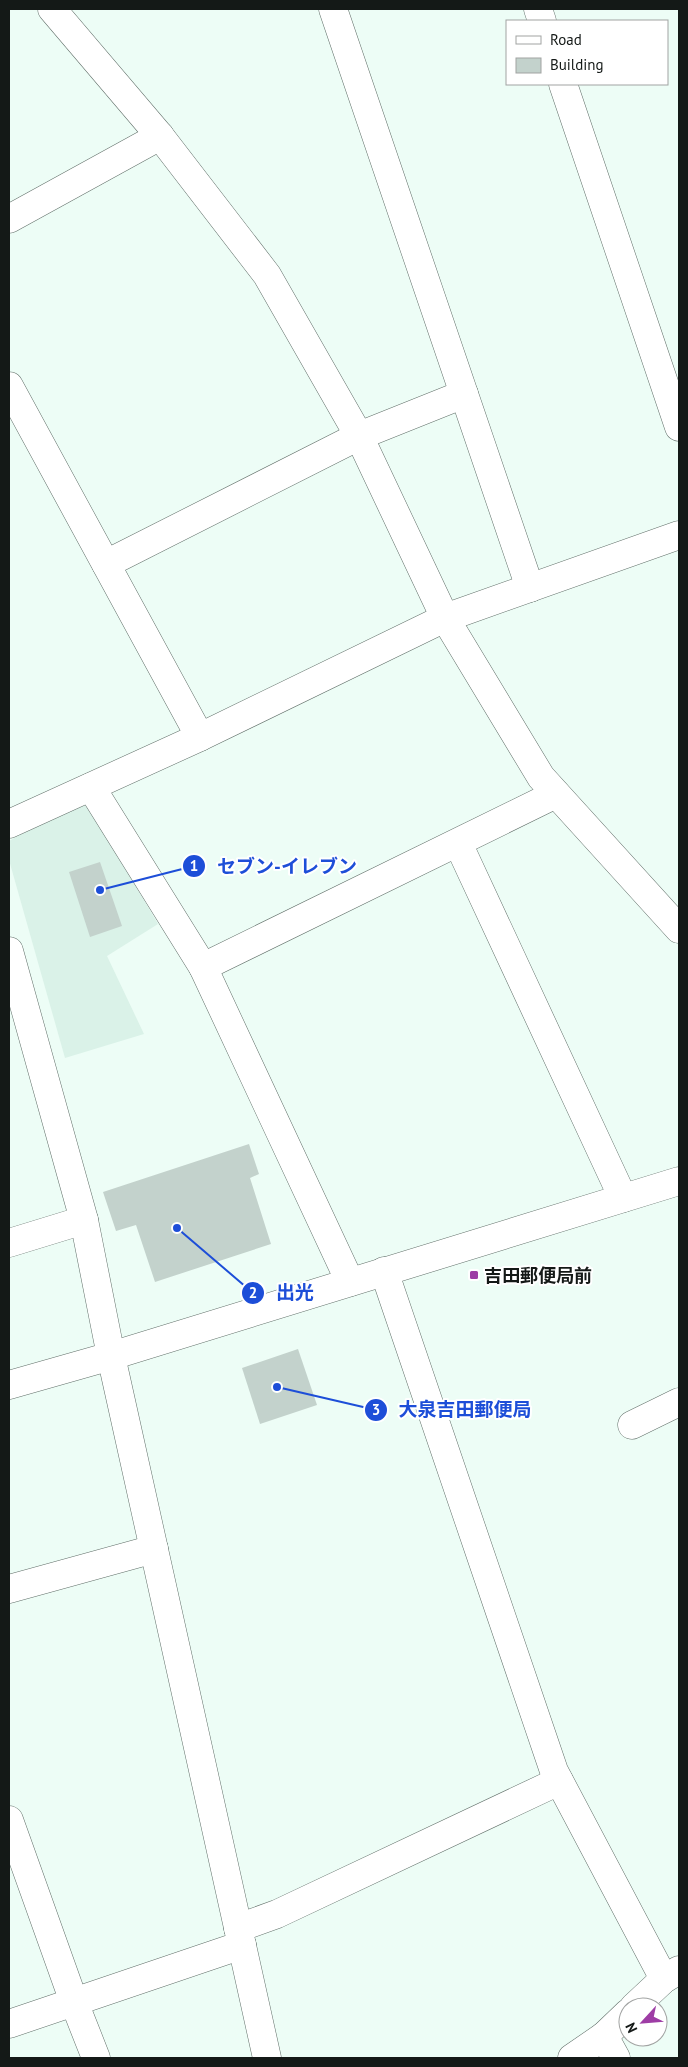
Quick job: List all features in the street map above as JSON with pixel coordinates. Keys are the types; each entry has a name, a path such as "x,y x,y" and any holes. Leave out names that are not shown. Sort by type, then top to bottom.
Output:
{"street":[{"path":"52,9 160,136 267,275 359,436 445,618 541,777 679,929"},
{"path":"333,9 530,588"},
{"path":"563,85 679,427"},
{"path":"9,219 160,136"},
{"path":"9,386 200,737"},
{"path":"106,564 359,436 464,394"},
{"path":"9,824 200,737 445,618 679,536"},
{"path":"91,787 203,967 350,1282"},
{"path":"203,967 556,794"},
{"path":"458,843 623,1198"},
{"path":"9,951 84,1220 111,1356 268,2058"},
{"path":"9,1385 111,1356 679,1181"},
{"path":"9,1243 84,1220"},
{"path":"384,1271 559,1781 672,1974 646,1997"},
{"path":"632,1425 679,1402"},
{"path":"9,1589 154,1549"},
{"path":"9,2024 74,2002 240,1936 277,1914 559,1781"},
{"path":"9,1820 96,2058"},
{"path":"572,2058 610,2047 618,2032"}],"shaded area":[{"path":"79,803 89,808 158,924 107,956 144,1034 65,1058 9,860 9,841"}],"building":[{"path":"100,862 122,926 90,937 69,872"},
{"path":"249,1144 259,1174 250,1178 271,1244 155,1282 136,1225 116,1231 103,1192"},
{"path":"298,1349 317,1405 260,1424 242,1368"}],"place":[{"name":"セブン-イレブン","path":"100,890"},
{"name":"出光","path":"177,1228"},
{"name":"吉田郵便局前","path":"474,1275"},
{"name":"大泉吉田郵便局","path":"277,1387"}]}
